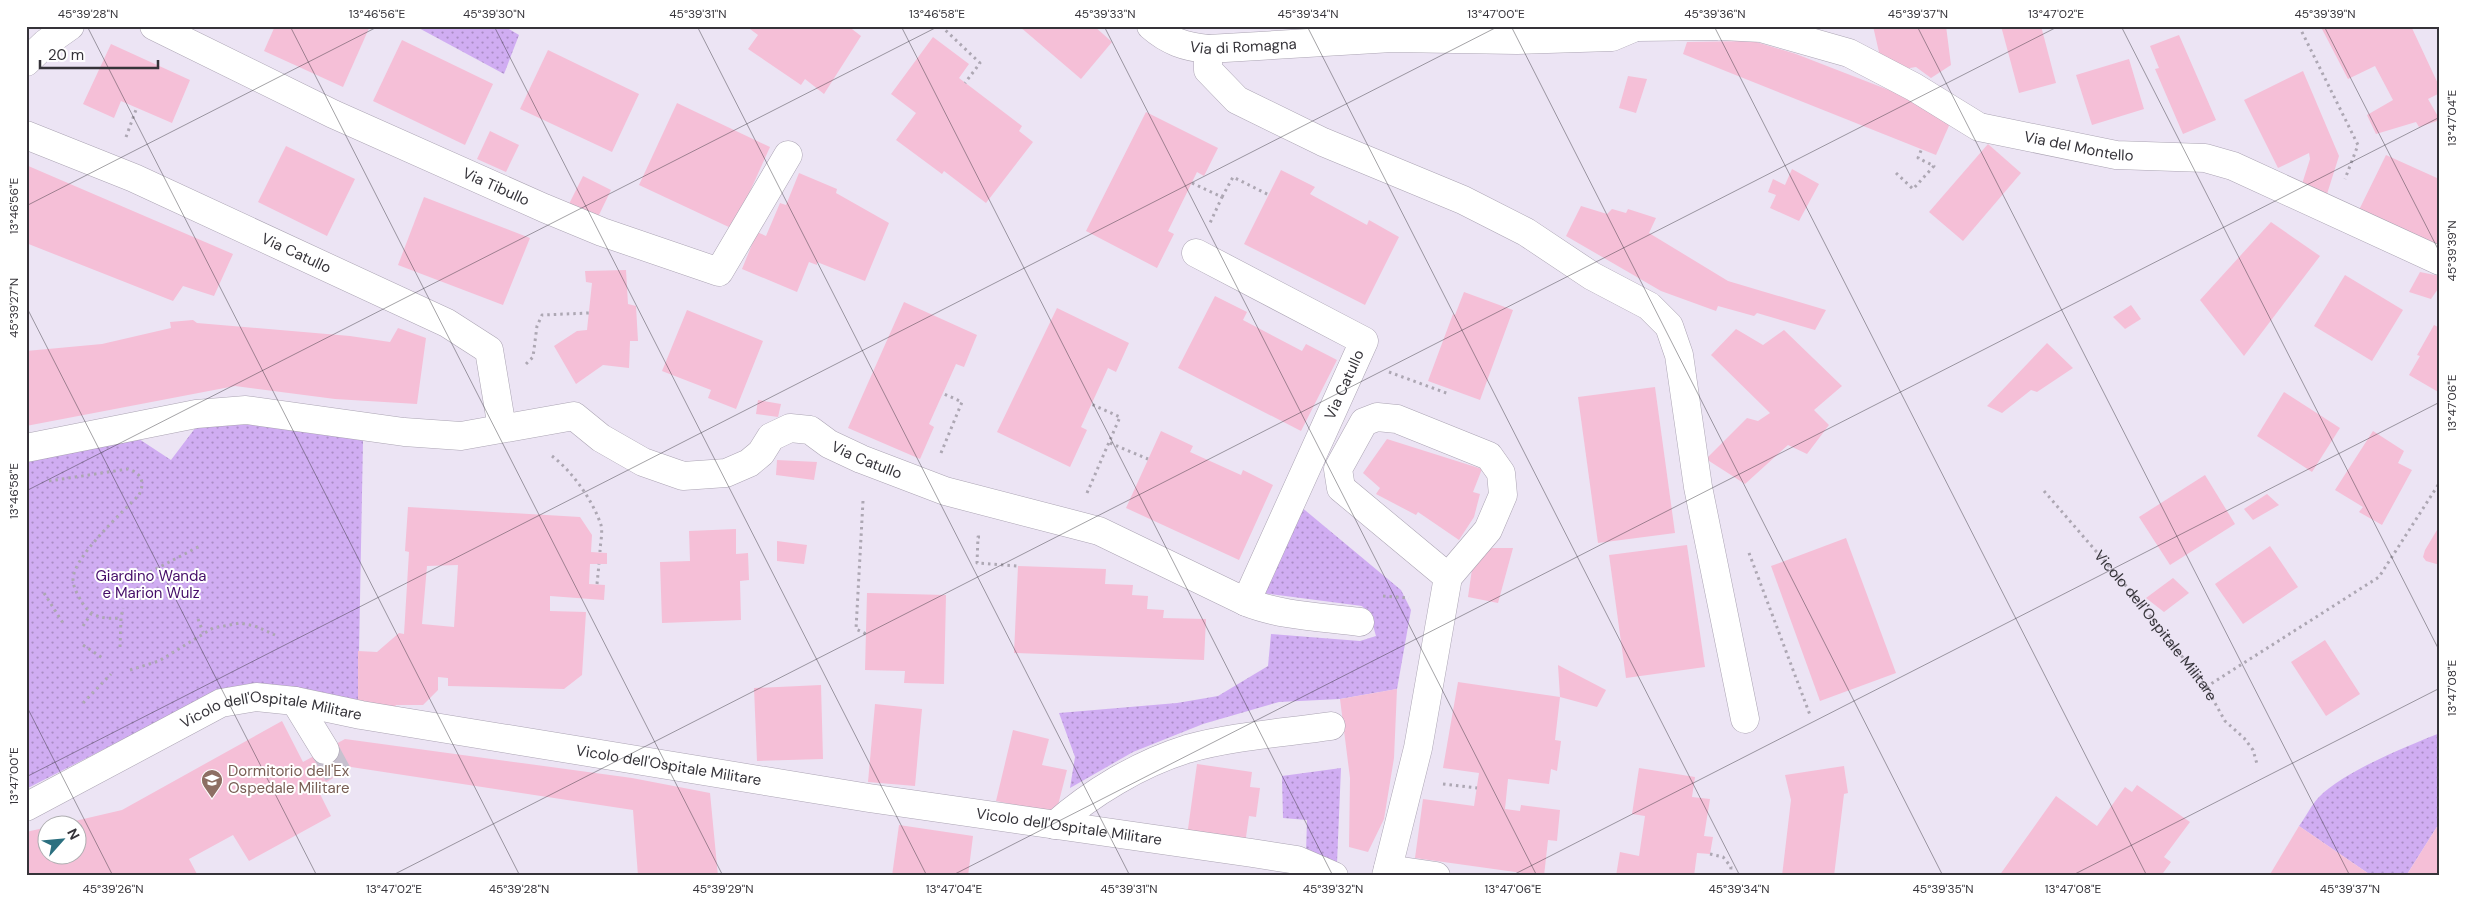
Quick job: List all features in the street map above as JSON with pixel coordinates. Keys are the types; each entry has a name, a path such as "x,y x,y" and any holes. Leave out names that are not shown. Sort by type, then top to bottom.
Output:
{"street":[{"path":"26,62 46,43 70,26"},
{"name":"Via Tibullo","path":"154,26 333,114 544,208 602,232 719,272 788,155"},
{"name":"Via di Romagna","path":"1151,26 1163,36 1195,41 1392,38 1517,40 1612,37 1638,27"},
{"path":"1638,27 1717,26"},
{"name":"Via del Montello","path":"1722,26 1761,28 1849,53 1914,87 1979,126 2116,155 2205,158 2233,166 2440,261"},
{"path":"1195,41 1208,70 1237,100 1323,142 1454,196 1526,232 1592,276 1649,306 1669,326 1680,355 1698,487 1745,719"},
{"name":"Via Catullo","path":"26,135 134,178 447,323 489,350 502,428"},
{"name":"Via Catullo","path":"1196,253 1364,341 1246,602"},
{"name":"Via Catullo","path":"26,448 196,414 246,410 404,432 462,436 574,416 601,438 643,462 683,476 726,473 749,464 761,453 771,437 790,428 810,430 829,444 860,459 945,491 1099,531 1246,602 1269,610 1360,622"},
{"path":"1436,876 1387,872 1418,748 1448,577 1488,530 1503,495 1501,473 1489,456 1397,419 1377,417 1364,422 1338,469 1341,488 1448,577"},
{"name":"Vicolo dell'Ospitale Militare","path":"26,807 221,703 256,698 295,701 361,715 869,798 1297,860 1334,876"},
{"path":"295,701 325,750"},
{"path":"1054,826 1074,808 1136,770 1186,750 1230,740 1330,726"}],"path":[{"path":"941,26 980,63 965,83"},
{"path":"2299,26 2358,145 2332,212"},
{"path":"125,138 137,107"},
{"path":"1896,173 1913,189 1934,166 1918,158 1922,148"},
{"path":"1196,253 1233,177 1269,195"},
{"path":"1192,183 1222,197"},
{"path":"492,373 519,370 533,357 537,326 542,315 589,313"},
{"path":"928,484 962,402 942,394"},
{"path":"1073,524 1120,418 1091,404"},
{"path":"502,428 538,445 562,463 586,495 602,527 600,552"},
{"path":"1110,442 1148,459"},
{"path":"44,482 128,469 136,472 142,478 143,488 139,495 98,537 77,568 73,579 75,591 91,614 104,618 120,618"},
{"path":"2206,687 2379,577 2440,482"},
{"name":"Vicolo dell'Ospitale Militare","path":"2044,491 2133,594 2206,687 2225,721 2244,738 2253,750 2257,764"},
{"path":"863,501 856,629 866,634"},
{"path":"988,538 978,537 977,563 1018,566"},
{"path":"150,572 202,545"},
{"path":"1747,547 1810,715"},
{"path":"597,584 599,564"},
{"path":"44,593 63,623"},
{"path":"120,646 120,618 123,608"},
{"path":"83,626 91,614"},
{"path":"198,619 203,632"},
{"path":"130,670 159,661 184,647 203,632 213,628 240,623 255,626 275,635"},
{"path":"83,645 104,659"},
{"path":"83,703 111,674"},
{"path":"1710,854 1723,858 1731,867 1730,876"}],"green space":[{"path":"415,26 504,26 519,35 504,74"},
{"name":"Giardino Wanda e Marion Wulz","path":"251,422 363,440 358,707 208,696 26,789 26,462 139,439 171,460 196,427"},
{"path":"1300,506 1401,590 1411,610 1397,689 1340,699 1279,702 1203,724 1133,752 1070,788 1075,757 1059,713 1177,703 1218,696 1268,666 1271,634 1360,641 1376,636 1370,615 1362,606 1262,593"},
{"path":"2440,733 2440,822 2406,876 2372,876 2299,826 2313,804 2330,787 2376,760"},
{"path":"1341,768 1337,863 1306,853 1307,820 1283,818 1282,776"}],"building":[{"path":"275,26 370,26 343,87 264,51"},
{"path":"752,26 848,26 861,36 824,94 805,79 801,85 748,49 758,35 750,29"},
{"path":"1019,26 1094,26 1112,42 1081,79"},
{"path":"1873,26 1946,26 1951,65 1931,78 1916,67 1904,69 1881,61"},
{"path":"2001,26 2041,26 2056,83 2019,93"},
{"path":"2328,26 2411,26 2440,88 2440,93 2428,99 2440,120 2419,127 2416,122 2376,134 2367,115 2393,100 2375,66 2348,79 2322,29"},
{"path":"2179,35 2216,120 2183,134 2155,69 2159,68 2150,46"},
{"path":"933,37 969,64 959,78 1022,126 1019,131 1033,142 986,203 944,171 942,174 896,140 916,113 891,94"},
{"path":"402,40 493,84 465,145 373,101"},
{"path":"1753,41 1796,54 1930,106 1952,119 1936,155 1683,54 1687,42"},
{"path":"111,44 190,80 172,123 121,101 114,118 83,104"},
{"path":"548,50 639,94 612,152 520,109"},
{"path":"2129,59 2144,109 2092,125 2076,75"},
{"path":"2303,71 2339,156 2327,194 2302,184 2310,159 2309,153 2278,168 2244,100"},
{"path":"1628,76 1647,79 1636,113 1619,108"},
{"path":"677,103 770,147 733,229 639,185"},
{"path":"1146,112 1218,148 1204,176 1197,172 1168,231 1174,234 1157,268 1086,231"},
{"path":"490,131 519,145 506,172 477,159"},
{"path":"1988,144 2021,173 1963,241 1929,212"},
{"path":"286,146 355,179 327,236 258,202"},
{"path":"2386,155 2437,178 2440,174 2440,250 2358,212"},
{"path":"26,165 233,254 214,296 183,286 173,301 26,243"},
{"path":"1792,169 1819,184 1799,221 1770,208 1776,195 1768,192 1773,179 1785,185"},
{"path":"1281,170 1315,187 1310,194 1367,225 1369,220 1399,237 1365,305 1244,244"},
{"path":"799,173 837,189 836,193 889,223 865,281 817,262 817,265 809,262 797,292 742,269 757,232 766,236 780,203 786,205"},
{"path":"583,176 611,190 598,217 569,204"},
{"path":"424,197 530,238 503,305 398,265"},
{"path":"1581,206 1607,214 1612,209 1626,213 1628,209 1656,218 1649,233 1728,281 1826,310 1815,330 1757,313 1754,316 1718,306 1716,311 1661,291 1566,236"},
{"path":"2271,222 2320,256 2244,356 2200,300"},
{"path":"626,270 628,304 636,306 638,341 630,341 629,368 603,365 576,384 554,346 577,331 587,330 592,283 586,282 585,271"},
{"path":"2420,272 2440,276 2440,286 2431,299 2409,292"},
{"path":"2345,275 2403,310 2372,361 2314,326"},
{"path":"1464,292 1513,310 1480,400 1428,381 1453,314 1455,315"},
{"path":"1215,296 1247,312 1243,320 1302,351 1306,344 1337,360 1301,431 1178,368"},
{"path":"904,302 977,335 964,367 956,364 929,424 934,427 920,459 848,428"},
{"path":"2131,305 2141,319 2125,329 2113,317"},
{"path":"1057,308 1129,343 1116,372 1108,368 1081,427 1087,430 1070,467 997,432"},
{"path":"687,310 763,341 736,409 708,398 711,390 662,371"},
{"path":"193,320 197,323 350,336 390,342 398,328 426,338 417,404 335,399 235,386 26,426 26,351 102,344 171,328 170,322"},
{"path":"2434,325 2440,328 2440,393 2409,375 2420,356 2417,355"},
{"path":"1736,329 1763,345 1784,330 1842,386 1814,410 1829,425 1807,454 1788,445 1745,484 1706,459 1747,418 1758,421 1770,413 1711,355"},
{"path":"2047,343 2073,368 2037,392 2031,390 2002,413 1987,406"},
{"path":"1655,387 1675,533 1598,543 1578,397"},
{"path":"2284,392 2340,428 2312,472 2257,436"},
{"path":"758,400 781,404 778,417 756,414"},
{"path":"1161,431 1193,446 1190,452 1241,475 1243,470 1273,485 1239,560 1126,508"},
{"path":"2373,431 2404,451 2398,463 2412,470 2382,525 2359,512 2363,507 2335,490"},
{"path":"1387,439 1482,469 1473,492 1480,494 1474,517 1459,540 1418,512 1416,515 1376,494 1380,488 1363,473"},
{"path":"777,460 817,462 814,480 776,475"},
{"path":"2205,475 2235,524 2170,565 2139,517"},
{"path":"2267,494 2279,505 2253,520 2244,509"},
{"path":"408,507 580,517 592,535 591,552 607,553 607,564 590,564 589,584 605,585 604,600 550,596 550,611 586,612 582,675 564,689 448,686 448,678 438,677 438,690 423,705 358,707 358,651 377,652 399,633 404,634 409,552 405,551","holes":["458,565 454,627 422,624 427,566"]},
{"path":"2440,525 2440,565 2426,561 2423,557 2425,550"},
{"path":"736,529 736,554 748,553 749,580 740,581 741,620 662,623 660,562 690,561 689,531"},
{"path":"1846,538 1896,673 1820,701 1771,566"},
{"path":"777,541 807,545 804,564 777,561"},
{"path":"1687,545 1705,667 1626,678 1609,555"},
{"path":"2270,546 2298,587 2243,624 2215,584"},
{"path":"1487,548 1513,548 1498,603 1468,597 1472,569"},
{"path":"1018,566 1106,569 1105,584 1133,585 1132,595 1148,596 1147,609 1164,610 1163,618 1206,619 1204,660 1014,653"},
{"path":"2173,578 2189,593 2164,612 2146,598"},
{"path":"867,593 946,595 944,684 904,683 905,671 865,670"},
{"path":"2325,640 2360,694 2326,716 2291,662"},
{"path":"1558,665 1606,690 1597,707 1560,697"},
{"path":"1458,682 1560,697 1555,740 1561,741 1557,771 1551,769 1549,784 1508,779 1505,809 1520,811 1521,805 1560,810 1557,841 1548,840 1544,876 1415,858 1423,799 1474,806 1479,773 1443,768"},
{"path":"821,685 823,759 757,761 754,688"},
{"path":"1397,689 1394,758 1384,819 1368,852 1349,847 1350,778 1340,699"},
{"path":"875,704 922,709 915,786 868,782"},
{"path":"282,721 303,762 345,739 632,778 710,793 718,876 638,876 633,810 351,767 317,788 331,816 249,861 233,835 189,859 198,876 26,876 26,832 38,829 38,864 88,864 88,818 122,810"},
{"path":"1013,730 1049,739 1042,765 1067,770 1056,813 996,801"},
{"path":"1197,764 1252,772 1250,787 1260,788 1256,817 1249,816 1245,844 1187,836"},
{"path":"1844,766 1848,793 1844,794 1834,876 1782,876 1791,800 1785,775"},
{"path":"1639,768 1695,777 1692,797 1710,799 1704,836 1713,837 1710,854 1697,853 1694,876 1616,876 1620,852 1639,856 1645,816 1632,814"},
{"path":"2137,785 2190,822 2164,857 2171,862 2161,876 1999,876 2056,796 2097,826 2125,787 2132,792"},
{"path":"2440,822 2440,876 2406,876"},
{"path":"899,825 973,836 968,876 892,876"},
{"path":"2299,826 2372,876 2269,876"}],"tunnel":[{"path":"325,750 338,774"}],"place":[{"name":"Dormitorio dell'Ex Ospedale Militare","path":"212,799"}]}
